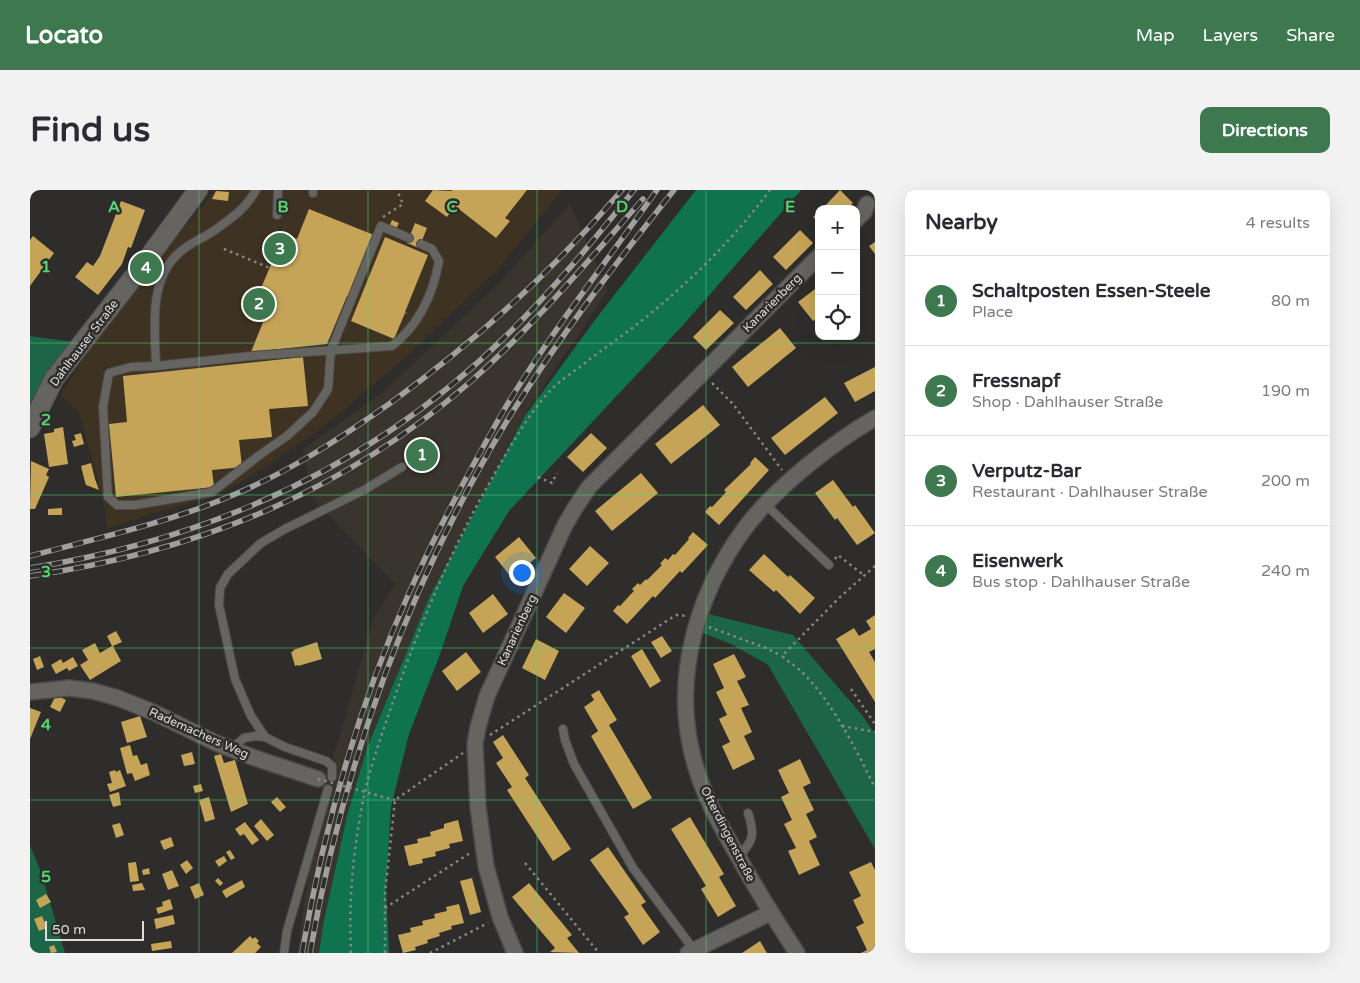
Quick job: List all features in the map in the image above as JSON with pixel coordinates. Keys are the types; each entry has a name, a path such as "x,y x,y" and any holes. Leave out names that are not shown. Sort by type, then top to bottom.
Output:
{"street":[{"name":"Dahlhauser Straße","path":"30,428 54,379 143,265 198,190"},
{"path":"860,216 867,204"},
{"name":"Kanarienberg","path":"515,953 500,917 490,880 483,847 478,807 475,744 487,696 575,508 589,488 604,470 815,260"},
{"name":"Ofterdingenstraße","path":"797,953 770,913 738,857 702,787 692,752 687,718 688,656 697,619 709,588 723,562 746,528 790,481 834,445 874,420"},
{"name":"Rademachers Weg","path":"30,692 69,688 93,691 118,698 155,713 231,749 326,781"},
{"path":"691,952 770,913"}],"lane":[{"path":"156,366 154,319 159,288 167,269 179,252 232,218 250,202 256,190"},
{"path":"277,215 278,190"},
{"path":"409,238 381,226 331,350 328,389 313,412 287,436 212,492 145,503 117,505 108,497 103,407 109,372 131,367 156,366 331,350 392,346 406,335 423,309 435,282 439,261 432,249 421,244"},
{"path":"266,737 251,716 234,679 219,605 220,588 228,574 261,543 364,490 402,466"},
{"path":"766,505 829,565"},
{"path":"563,728 565,740 574,764 634,868 691,952"},
{"path":"231,749 244,738 266,737 285,747 326,761 332,766 326,781 289,922 284,953"},
{"path":"738,857 749,846 752,838 752,826 748,813"}],"path":[{"path":"383,217 403,204 397,190"},
{"path":"351,953 350,910 353,881 361,816 372,768 392,704 420,629 444,573 477,505 506,454 550,390 638,324 672,295 724,244 757,208 770,190"},
{"path":"268,245 278,249"},
{"path":"224,250 270,268"},
{"path":"248,295 257,299"},
{"path":"702,372 739,412 790,481"},
{"path":"538,477 552,483 557,473"},
{"path":"829,565 838,555 865,576"},
{"path":"782,656 875,566"},
{"path":"326,781 395,800 475,744 676,615 697,619 766,648 782,656 802,672 842,726 861,758 875,788"},
{"path":"852,689 875,724"},
{"path":"842,726 875,732"},
{"path":"385,953 385,908 395,800"},
{"path":"385,908 470,853 483,847"},
{"path":"525,863 599,953"},
{"path":"430,953 473,929 500,917"}],"shaded area":[{"path":"216,190 562,190 497,270 406,357 322,428 245,480 213,497 147,515 108,529 102,495 79,413 61,395 91,346 140,280"},
{"path":"570,204 608,290 527,411 429,598 367,748 347,816 323,925 319,953 297,953 321,791 340,736 373,619 395,584 313,499 303,449 382,393 499,283"}],"green space":[{"path":"696,190 801,190 684,324 509,511 463,586 439,657 409,734 391,807 386,888 389,953 319,953 323,925 347,816 367,748 429,598 525,416 598,316"},
{"path":"30,336 81,343 30,408"},
{"path":"700,612 793,635 862,715 875,734 875,849 768,665 731,644 695,630"},
{"path":"30,846 40,869 65,953 30,953"}],"building":[{"path":"433,190 527,190 505,218 510,221 496,238 455,206 447,217 425,201"},
{"path":"840,190 853,203 851,205 826,205"},
{"path":"216,191 229,192 228,201 212,199"},
{"path":"121,201 145,210 131,248 128,247 122,264 98,295 75,277 87,262 93,266 100,256"},
{"path":"309,209 374,235 327,344 251,352 264,320 250,314 284,234 297,239"},
{"path":"392,220 399,223 396,229 389,227"},
{"path":"415,223 427,228 419,248 407,243"},
{"path":"800,230 813,243 786,270 773,257"},
{"path":"33,236 54,253 30,286 30,240"},
{"path":"385,237 428,255 405,312 408,314 405,313 394,339 351,321"},
{"path":"875,242 875,254 869,246"},
{"path":"760,270 773,284 746,310 733,297"},
{"path":"815,289 815,320 813,321 798,302"},
{"path":"720,310 734,323 706,350 693,337"},
{"path":"780,328 796,348 748,387 732,367"},
{"path":"303,357 308,406 269,409 272,437 239,440 242,467 212,470 214,487 116,497 109,424 127,422 123,376"},
{"path":"875,367 875,391 855,402 844,383"},
{"path":"825,397 838,413 785,455 771,438"},
{"path":"703,405 720,425 671,464 655,444"},
{"path":"63,427 68,464 49,467 44,434 54,432 54,429"},
{"path":"81,433 84,444 74,447 72,441 76,440 74,435"},
{"path":"591,433 607,448 583,472 567,457"},
{"path":"428,443 435,453 425,460 423,457 414,464 408,457"},
{"path":"755,457 769,470 719,525 705,512 726,492 724,490 751,464"},
{"path":"31,461 49,469 46,475 49,477 35,509 30,509"},
{"path":"91,463 99,490 86,485 85,482 81,466"},
{"path":"641,473 658,493 612,531 595,511"},
{"path":"833,480 853,507 855,505 875,533 857,545 815,493"},
{"path":"62,508 62,515 48,515 48,509"},
{"path":"693,532 708,545 682,573 680,571 655,598 653,596 627,624 613,611 634,591 632,589 638,583 640,585 647,580 662,565 660,564 665,558 668,560 673,554 675,555"},
{"path":"519,537 536,558 511,577 495,557"},
{"path":"590,546 609,563 587,586 569,569"},
{"path":"764,554 788,577 790,575 815,598 800,614 776,590 774,592 749,570"},
{"path":"564,593 585,608 566,633 546,617"},
{"path":"493,594 508,614 483,633 469,613"},
{"path":"875,615 875,649 869,652 875,662 875,702 836,639 854,628 859,636 871,629 866,621"},
{"path":"116,631 122,642 113,646 121,661 90,680 80,665 88,660 82,650 95,643 100,653 112,646 107,636"},
{"path":"662,636 672,651 661,658 651,642"},
{"path":"536,639 559,651 545,680 522,668"},
{"path":"317,642 322,659 295,666 291,652"},
{"path":"642,649 661,681 650,688 631,656"},
{"path":"466,652 481,672 457,691 442,671"},
{"path":"734,654 746,677 737,681 749,705 741,708 752,732 744,736 755,759 733,770 722,746 730,742 719,719 727,715 716,692 724,688 713,664"},
{"path":"40,656 44,667 37,670 33,659"},
{"path":"73,657 78,666 69,671 67,668 56,674 51,665 61,659 63,663"},
{"path":"599,690 617,720 609,725 652,798 633,809 591,736 598,731 584,707 594,700 591,695"},
{"path":"56,695 66,700 60,712 50,707"},
{"path":"30,708 41,712 30,739"},
{"path":"140,716 147,737 127,743 121,722"},
{"path":"503,735 529,775 525,778 571,849 553,861 507,790 512,787 496,763 503,758 493,742"},
{"path":"130,745 133,756 137,755 141,765 147,763 150,775 135,781 132,773 127,774 120,748"},
{"path":"192,752 195,764 184,766 181,755"},
{"path":"221,754 224,763 235,760 248,804 231,812 214,756"},
{"path":"800,759 811,783 803,787 814,810 806,814 817,837 809,841 820,865 799,875 788,851 796,848 784,824 792,820 781,797 789,793 778,770"},
{"path":"115,770 116,772 120,770 126,786 110,792 107,784 112,783 109,772"},
{"path":"201,784 203,791 195,793 193,786"},
{"path":"119,792 121,805 113,807 109,795"},
{"path":"209,797 215,819 205,822 199,800"},
{"path":"277,797 286,807 280,812 271,802"},
{"path":"690,817 724,874 719,877 736,906 718,917 701,889 706,886 671,829"},
{"path":"261,819 274,835 267,841 254,826"},
{"path":"458,820 463,841 449,844 450,848 435,852 436,856 422,859 423,863 409,866 404,846 418,843 417,839 431,836 430,832 444,828 444,824"},
{"path":"245,822 259,840 252,845 244,834 240,836 235,829"},
{"path":"120,823 124,835 116,838 112,825"},
{"path":"171,837 174,846 164,850 160,841"},
{"path":"608,847 646,902 641,905 660,932 643,945 624,917 629,914 590,860"},
{"path":"230,850 235,858 231,860 226,852"},
{"path":"224,856 227,861 219,867 215,861"},
{"path":"187,860 193,868 186,874 180,865"},
{"path":"136,862 139,881 130,882 128,863"},
{"path":"871,862 875,870 875,953 861,953 867,950 856,927 864,923 853,900 861,896 849,872"},
{"path":"149,868 150,874 143,875 142,870"},
{"path":"172,870 179,886 168,890 162,874"},
{"path":"218,878 223,883 220,886 215,881"},
{"path":"472,878 481,912 470,915 460,881"},
{"path":"242,880 245,887 226,898 222,891"},
{"path":"142,883 145,890 133,891 132,885"},
{"path":"199,883 204,895 195,899 190,887"},
{"path":"529,883 572,935 567,938 579,953 550,952 555,948 512,897"},
{"path":"46,894 51,902 40,908 36,900"},
{"path":"170,899 173,909 158,914 156,908 163,906 162,902"},
{"path":"459,904 464,923 451,926 452,929 439,933 440,936 427,940 428,943 415,947 416,950 403,953 398,935 411,932 410,928 423,925 422,921 435,918 434,914 447,911 446,907"},
{"path":"173,915 175,924 156,929 154,919"},
{"path":"42,916 47,928 39,931 34,919"},
{"path":"250,936 253,939 255,937 259,941 257,943 261,947 255,953 232,953"},
{"path":"171,941 172,948 152,951 151,944"},
{"path":"760,941 767,953 742,953"},
{"path":"54,945 57,952 51,953 49,947"}],"railway":[{"path":"30,556 133,529 208,505 254,486 313,454 389,404 452,356 541,277 622,190"},
{"path":"30,568 97,555 163,538 226,516 287,489 346,458 402,422 456,381 507,335 557,283 634,190"},
{"path":"302,953 320,861 344,770 374,680 419,570 441,525 501,415 537,357 657,190"},
{"path":"310,953 324,882 341,812 361,743 411,608 441,543 474,478 510,416 548,358 674,190"},
{"path":"30,576 91,565 150,551 208,533 264,512 318,486 370,456 420,422 493,362 559,294 643,199"}],"place":[{"name":"Verputz-Bar","path":"280,249"},
{"name":"Eisenwerk","path":"146,268"},
{"name":"Fressnapf","path":"259,304"},
{"name":"Schaltposten Essen-Steele","path":"422,455"}]}
